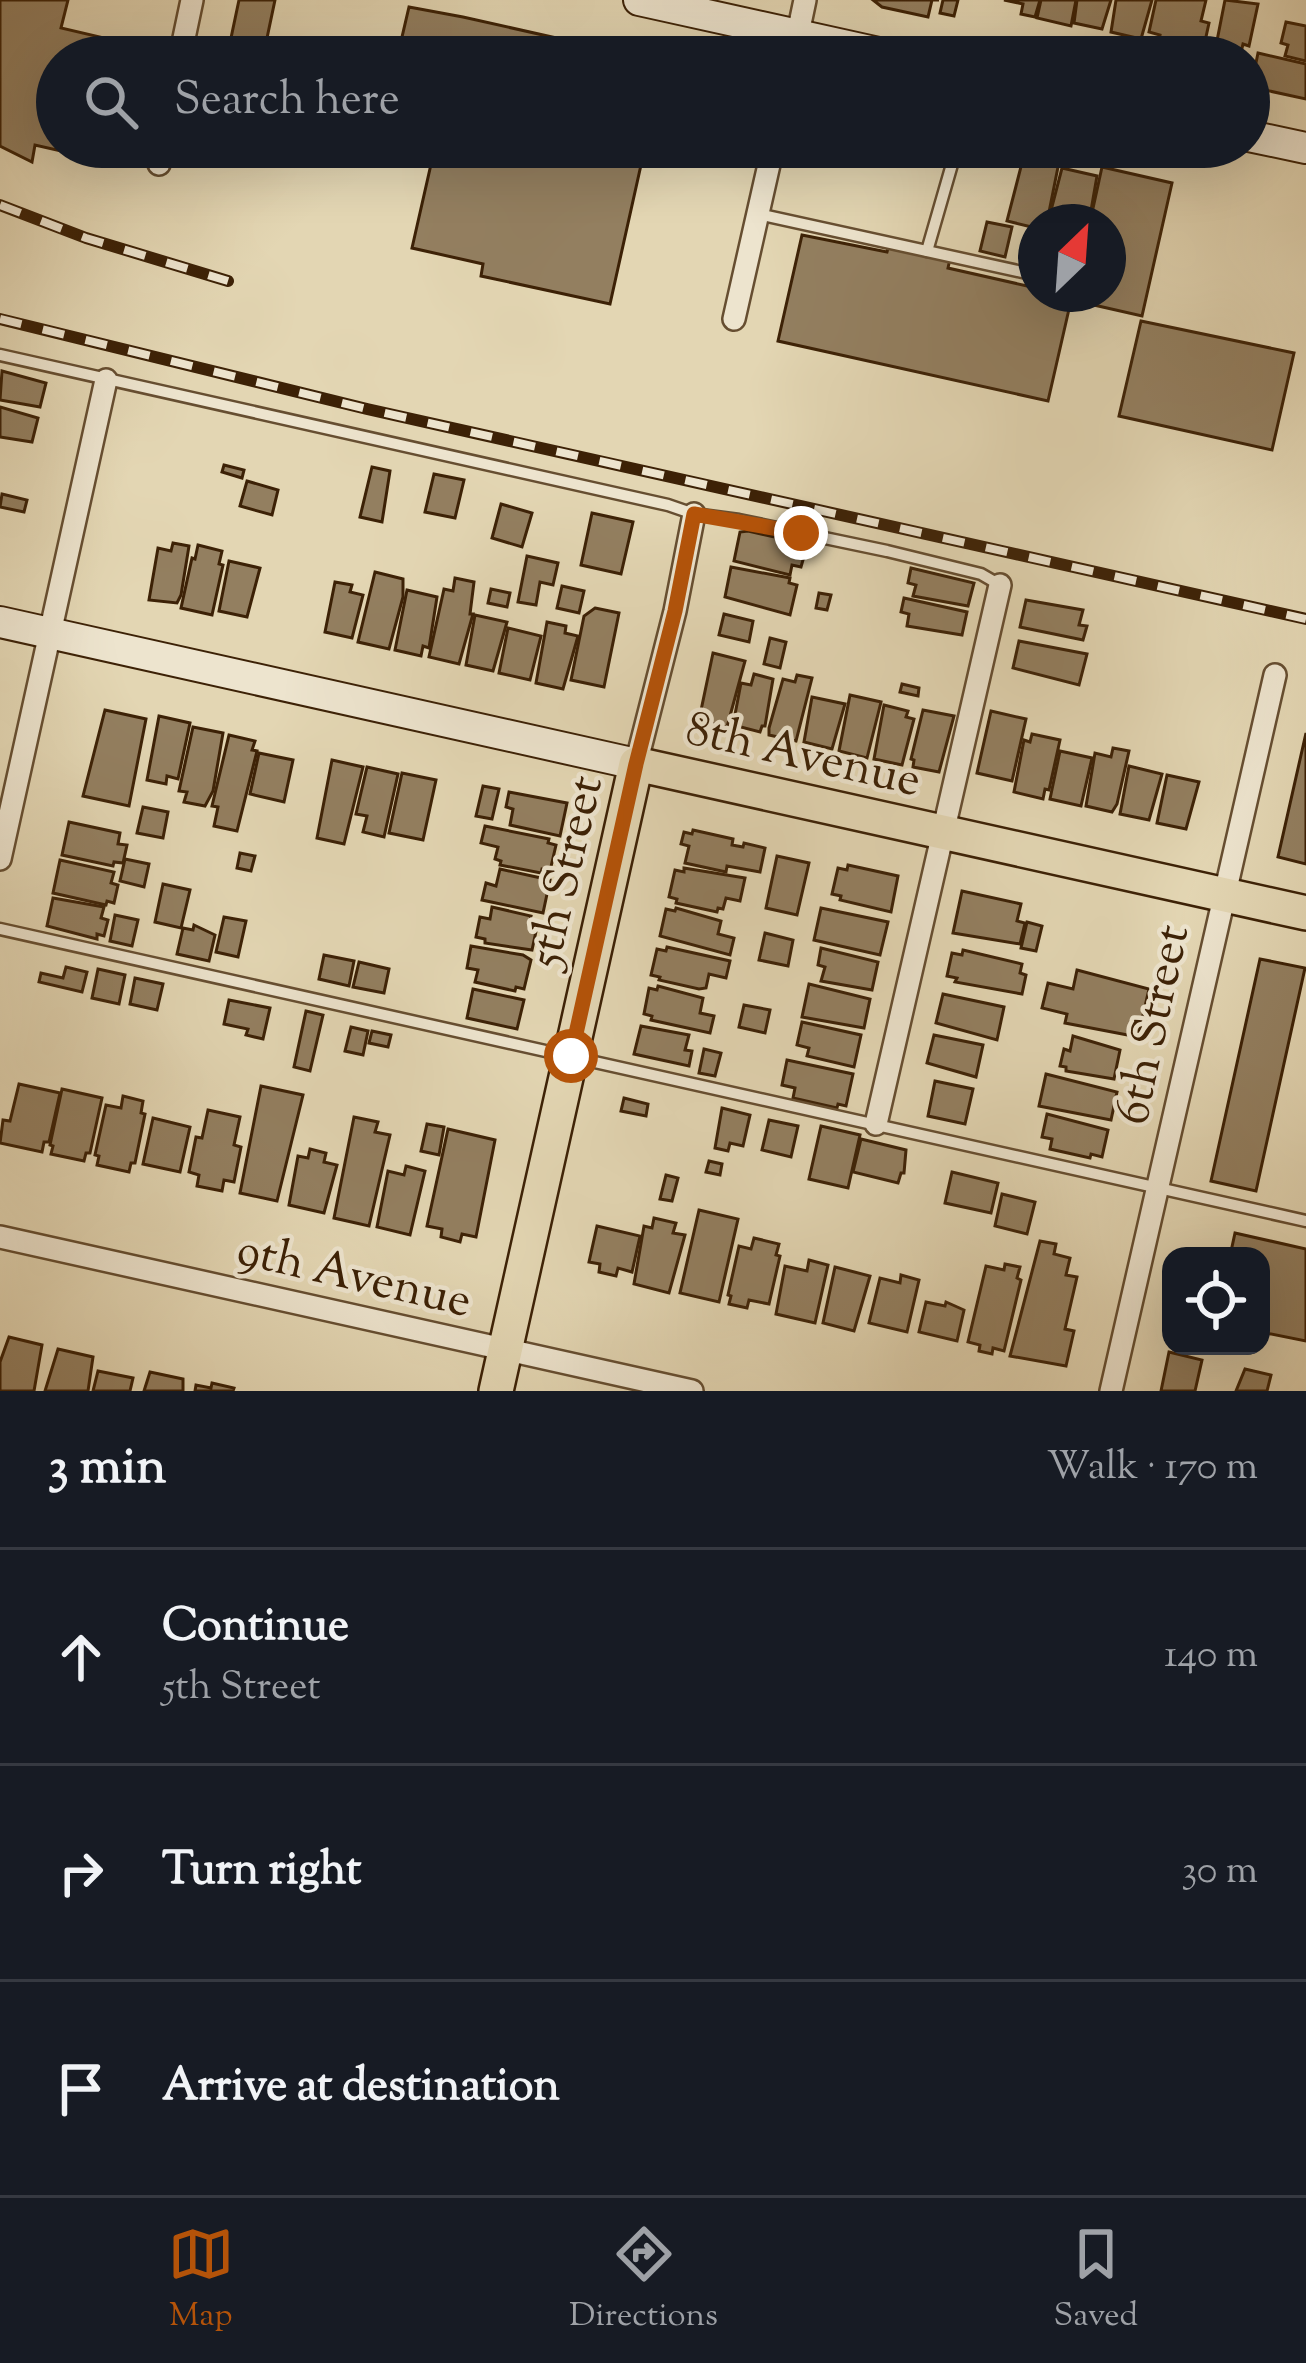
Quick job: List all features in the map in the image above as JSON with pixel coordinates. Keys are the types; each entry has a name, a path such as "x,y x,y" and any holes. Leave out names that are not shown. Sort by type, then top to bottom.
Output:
{"main road":[{"name":"8th Avenue","path":"636,764 1306,914"},
{"name":"5th Street","path":"496,1391 636,764"}],"street":[{"path":"184,36 192,0"},
{"path":"639,0 761,36"},
{"path":"797,36 805,0"},
{"path":"1270,140 1306,148"},
{"path":"734,319 768,168"},
{"path":"0,859 106,380"},
{"name":"5th Street","path":"636,764 694,514"},
{"path":"876,1124 1000,585"},
{"name":"8th Avenue","path":"0,622 636,764"},
{"name":"6th Street","path":"1111,1391 1275,675"},
{"name":"9th Avenue","path":"0,1237 692,1391"}],"lane":[{"path":"927,251 951,168"},
{"path":"758,214 1018,271"},
{"path":"0,355 694,514 887,551 981,574 1000,585"},
{"path":"0,928 1306,1221"}],"building":[{"path":"0,0 68,0 61,28 96,36 36,36 32,162 0,146"},
{"path":"239,0 275,0 267,36 231,36"},
{"path":"873,0 932,0 928,17 882,7"},
{"path":"943,0 958,0 954,16 940,13"},
{"path":"1004,0 1040,0 1035,17 1021,14 1023,4"},
{"path":"1041,0 1076,0 1071,26 1037,18"},
{"path":"1077,0 1111,0 1102,29 1074,23"},
{"path":"1116,0 1152,0 1142,36 1111,32"},
{"path":"1156,0 1206,0 1201,21 1209,23 1206,36 1149,32"},
{"path":"1225,0 1258,4 1251,36 1218,36"},
{"path":"409,7 548,36 402,36"},
{"path":"1286,22 1306,26 1306,61 1285,56 1288,45 1281,43"},
{"path":"1270,56 1306,64 1306,99 1270,91"},
{"path":"430,168 640,168 610,304 481,276 483,264 412,248"},
{"path":"1021,168 1058,168 1051,204 1018,204 1018,224 1007,221"},
{"path":"1062,168 1097,176 1092,204 1053,204"},
{"path":"1102,168 1172,183 1142,316 1124,312 1126,204 1094,204"},
{"path":"987,222 1012,227 1005,257 980,251"},
{"path":"802,235 887,252 889,245 950,259 948,268 1018,284 1018,312 1068,312 1048,401 778,341"},
{"path":"1141,321 1294,353 1272,450 1119,416"},
{"path":"2,371 46,383 40,407 0,400"},
{"path":"0,407 38,418 32,442 0,437"},
{"path":"224,465 244,470 242,478 222,472"},
{"path":"372,467 390,471 382,522 360,517"},
{"path":"434,474 464,480 455,518 425,512"},
{"path":"247,481 278,490 272,515 240,506"},
{"path":"2,494 27,500 24,512 0,507"},
{"path":"501,504 532,513 522,547 492,538"},
{"path":"592,513 633,522 621,574 581,565"},
{"path":"740,532 797,542 796,550 805,553 801,567 792,565 790,575 734,561"},
{"path":"173,543 189,546 181,595 177,603 149,600 158,548 171,551"},
{"path":"198,545 222,551 212,615 181,608"},
{"path":"527,556 558,563 553,585 540,582 536,605 518,602"},
{"path":"229,561 260,568 247,617 219,611"},
{"path":"731,567 790,578 789,583 797,585 790,615 725,597"},
{"path":"911,568 974,583 968,606 913,596 916,585 908,583"},
{"path":"375,572 403,579 389,649 358,642"},
{"path":"455,578 474,582 473,614 459,664 429,657 444,589 453,591"},
{"path":"335,582 352,585 350,592 363,595 352,638 325,632"},
{"path":"562,586 584,591 579,613 557,608"},
{"path":"491,589 510,593 507,607 488,603"},
{"path":"407,590 437,597 429,648 423,646 421,656 395,650"},
{"path":"819,593 831,595 827,610 816,608"},
{"path":"904,598 967,612 962,635 907,626 909,614 901,612"},
{"path":"1026,600 1083,610 1079,625 1087,626 1083,640 1020,627"},
{"path":"595,608 619,613 604,687 571,680 584,616"},
{"path":"724,614 753,621 749,642 719,635"},
{"path":"475,615 507,622 493,671 466,665"},
{"path":"547,622 566,626 565,633 578,636 563,689 536,683"},
{"path":"508,628 541,636 530,680 499,673"},
{"path":"770,638 786,642 780,668 764,664"},
{"path":"1019,641 1087,654 1079,685 1013,668"},
{"path":"713,653 745,661 727,727 699,720"},
{"path":"754,674 773,679 760,732 733,725 741,683 751,685"},
{"path":"797,675 812,678 796,741 769,735 783,679 795,682"},
{"path":"902,684 919,688 918,696 900,692"},
{"path":"850,695 881,702 867,758 839,751"},
{"path":"812,697 845,704 832,749 804,742"},
{"path":"884,705 908,711 906,717 914,719 902,765 874,759"},
{"path":"105,710 146,719 129,806 83,796"},
{"path":"923,710 954,716 939,772 913,767"},
{"path":"991,711 1026,719 1012,781 977,773"},
{"path":"159,716 190,723 178,779 167,776 166,784 147,780"},
{"path":"193,727 223,733 213,791 205,806 184,802 187,792 179,791"},
{"path":"1306,733 1306,864 1278,857"},
{"path":"1032,734 1060,740 1043,799 1014,792 1024,740 1030,742"},
{"path":"229,735 255,741 252,750 257,751 237,831 214,826 218,807 212,806"},
{"path":"1113,748 1129,751 1112,812 1086,806 1095,753 1111,757"},
{"path":"1060,751 1092,758 1081,806 1050,799"},
{"path":"259,753 293,760 284,802 250,794"},
{"path":"332,760 363,767 344,844 317,838"},
{"path":"1129,766 1162,774 1149,820 1120,814"},
{"path":"367,767 398,774 384,837 363,832 367,816 356,814"},
{"path":"402,773 436,780 423,840 389,833"},
{"path":"1167,775 1199,782 1186,829 1157,823"},
{"path":"483,786 499,789 492,819 476,816"},
{"path":"509,792 567,803 560,836 510,825"},
{"path":"143,807 168,812 163,838 137,833"},
{"path":"69,822 120,833 118,844 127,845 123,863 113,866 62,855"},
{"path":"485,826 549,839 548,843 556,845 550,871 500,865 495,859 498,847 481,843"},
{"path":"693,830 733,839 732,845 765,848 760,872 727,866 726,872 685,863 689,846 681,844 684,832 692,834"},
{"path":"240,853 255,856 251,871 237,868"},
{"path":"777,856 809,863 797,915 766,908"},
{"path":"125,859 149,864 144,887 120,881"},
{"path":"60,860 114,872 111,883 118,885 114,903 53,893"},
{"path":"848,865 898,876 891,912 832,894 838,868 847,870"},
{"path":"684,868 745,878 740,901 726,898 717,912 676,903 677,899 669,897 675,870 684,872"},
{"path":"500,869 550,880 543,913 482,900 486,883 496,886"},
{"path":"163,884 190,890 181,928 155,922"},
{"path":"962,891 1021,904 1017,921 1025,923 1020,944 953,933"},
{"path":"53,898 104,907 101,918 108,920 104,936 97,934 97,939 47,926"},
{"path":"492,907 538,922 532,950 485,943 476,937 480,917 490,919"},
{"path":"821,908 888,922 880,955 814,940"},
{"path":"666,909 721,921 718,934 734,938 730,955 660,936"},
{"path":"115,915 138,920 132,946 110,941"},
{"path":"224,917 246,921 238,957 216,952"},
{"path":"1027,922 1042,926 1036,951 1021,948"},
{"path":"194,925 215,935 209,961 177,954 183,928 193,930"},
{"path":"765,933 793,940 788,966 759,960"},
{"path":"471,946 531,960 524,989 475,982 478,970 467,968"},
{"path":"667,947 730,961 726,978 709,974 706,988 699,989 659,980 651,975 657,949 666,951"},
{"path":"821,948 878,962 872,990 821,981 825,967 818,965"},
{"path":"963,950 1022,964 1020,973 1026,975 1022,994 955,982 957,978 947,976 952,953 962,955"},
{"path":"324,955 354,961 349,986 319,979"},
{"path":"1260,959 1305,968 1256,1191 1211,1181"},
{"path":"359,962 389,969 384,993 353,987"},
{"path":"66,967 87,972 82,992 39,982 41,973 63,978"},
{"path":"98,969 125,975 119,1004 92,998"},
{"path":"1077,970 1149,989 1138,1037 1065,1023 1067,1014 1042,1008 1048,983 1073,989"},
{"path":"135,978 163,984 157,1010 130,1004"},
{"path":"809,984 870,999 864,1028 802,1017"},
{"path":"658,986 703,998 700,1013 714,1016 710,1033 651,1020 652,1016 644,1014 649,988 657,990"},
{"path":"473,989 524,1000 517,1029 467,1018"},
{"path":"943,994 1004,1007 997,1040 936,1023"},
{"path":"229,1000 270,1008 263,1039 246,1035 248,1029 224,1024"},
{"path":"744,1005 770,1010 765,1033 739,1027"},
{"path":"306,1011 323,1015 310,1071 294,1067"},
{"path":"802,1022 861,1035 854,1067 807,1056 809,1048 797,1045"},
{"path":"641,1026 689,1035 685,1050 692,1051 689,1066 634,1054"},
{"path":"351,1027 368,1031 363,1055 345,1051"},
{"path":"372,1031 391,1035 388,1047 369,1043"},
{"path":"934,1035 983,1045 976,1077 927,1063"},
{"path":"1073,1036 1120,1050 1114,1079 1060,1066"},
{"path":"704,1049 721,1053 715,1076 699,1073"},
{"path":"787,1060 853,1074 846,1106 793,1098 795,1088 782,1085"},
{"path":"1046,1074 1117,1092 1111,1120 1039,1106"},
{"path":"935,1081 973,1089 965,1124 928,1116"},
{"path":"19,1084 60,1093 49,1142 44,1142 42,1152 0,1143 3,1120 10,1121"},
{"path":"261,1086 303,1095 277,1201 240,1193"},
{"path":"62,1089 102,1098 84,1161 51,1154"},
{"path":"123,1096 143,1101 141,1113 145,1114 129,1172 97,1165 99,1156 95,1155 106,1105 121,1108"},
{"path":"624,1098 648,1104 646,1116 621,1111"},
{"path":"722,1108 750,1115 743,1146 730,1143 728,1151 715,1148"},
{"path":"208,1110 240,1117 234,1145 241,1147 234,1182 224,1180 222,1191 197,1186 199,1175 189,1172"},
{"path":"1047,1114 1108,1130 1102,1157 1050,1149 1052,1139 1042,1137"},
{"path":"354,1117 378,1122 375,1132 390,1135 369,1226 334,1218"},
{"path":"153,1118 190,1127 180,1172 143,1164"},
{"path":"769,1120 798,1126 791,1157 762,1150"},
{"path":"427,1124 444,1127 439,1155 421,1151"},
{"path":"821,1126 860,1135 848,1188 809,1179"},
{"path":"448,1129 495,1140 476,1237 462,1234 460,1242 441,1237 442,1229 427,1226"},
{"path":"861,1139 906,1150 898,1183 853,1172"},
{"path":"310,1149 326,1153 324,1162 337,1165 324,1213 289,1205 298,1156 308,1158"},
{"path":"709,1161 722,1164 720,1175 706,1172"},
{"path":"406,1166 425,1171 410,1235 377,1227 388,1171 404,1175"},
{"path":"952,1172 998,1183 991,1213 945,1203"},
{"path":"666,1175 678,1178 672,1201 660,1199"},
{"path":"1002,1194 1035,1202 1027,1234 995,1226"},
{"path":"699,1210 738,1219 719,1302 680,1293"},
{"path":"654,1218 676,1223 673,1233 685,1235 669,1293 634,1284 644,1226 652,1228"},
{"path":"597,1226 640,1236 632,1272 618,1268 616,1276 599,1272 600,1264 589,1262"},
{"path":"1235,1233 1306,1249 1306,1341 1270,1334 1270,1247 1232,1247"},
{"path":"754,1238 779,1244 769,1304 749,1300 747,1308 729,1304 739,1246 751,1249"},
{"path":"1040,1241 1056,1244 1054,1254 1070,1258 1066,1275 1077,1277 1065,1329 1074,1331 1066,1366 1010,1356"},
{"path":"809,1260 828,1265 815,1323 776,1314 785,1266 807,1271"},
{"path":"1005,1264 1020,1267 1017,1278 1021,1280 1004,1351 993,1348 992,1354 968,1342 986,1266 1004,1270"},
{"path":"835,1267 870,1276 854,1331 823,1323"},
{"path":"901,1275 919,1280 907,1332 869,1323 880,1278 900,1283"},
{"path":"926,1302 945,1306 946,1302 964,1310 957,1341 919,1332"},
{"path":"9,1337 42,1345 34,1391 0,1391 0,1362"},
{"path":"58,1349 93,1357 88,1391 45,1391"},
{"path":"1168,1355 1202,1360 1195,1391 1161,1391"},
{"path":"1245,1369 1271,1375 1267,1391 1236,1391"},
{"path":"98,1371 133,1378 130,1391 93,1391"},
{"path":"150,1372 183,1379 183,1391 144,1391"},
{"path":"212,1383 234,1388 195,1391 196,1385 211,1388"}],"railway":[{"path":"0,205 86,238 228,281"},
{"path":"0,319 367,409 1306,619"}],"route":[{"path":"571,1056 694,514 801,533"}]}
